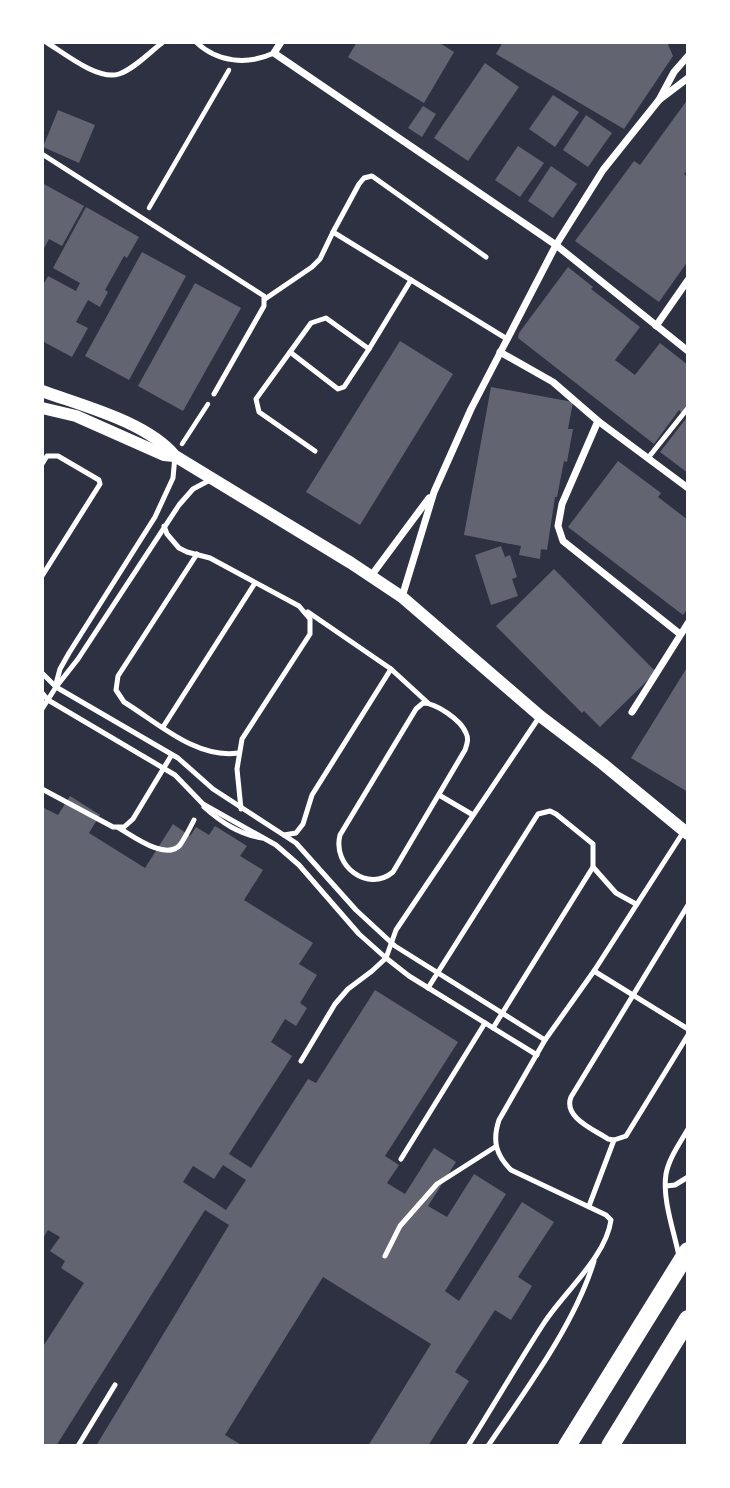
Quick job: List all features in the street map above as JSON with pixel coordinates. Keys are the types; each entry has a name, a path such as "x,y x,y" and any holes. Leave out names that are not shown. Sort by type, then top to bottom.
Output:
{"main road":[{"path":"566,1446 684,1257"},
{"path":"610,1446 688,1320"}],"street":[{"path":"281,42 274,53 556,245 688,351"},
{"path":"402,597 434,492 500,352 556,245 603,170 659,100 674,72 688,57"},
{"path":"659,100 688,78"},
{"path":"656,326 688,280"},
{"path":"500,352 553,382 598,421 688,488"},
{"path":"42,391 111,417 153,437 174,456 402,597 540,716 686,833"},
{"path":"42,408 76,416 164,455 174,456"},
{"path":"598,421 562,504 558,526 563,541 680,634"},
{"path":"371,576 434,492"},
{"path":"632,712 688,623"}],"lane":[{"path":"46,42 108,77 121,74 163,42"},
{"path":"197,42 219,57 235,60 247,61 274,53"},
{"path":"42,154 262,293 264,306 214,394"},
{"path":"265,299 320,259 359,184 364,178 372,176 486,257"},
{"path":"333,232 507,339"},
{"path":"290,352 338,388 344,387 411,281"},
{"path":"315,451 259,412 256,399 311,323 326,318 369,349"},
{"path":"648,458 688,408"},
{"path":"42,464 47,456 58,456 99,480 100,484 42,576"},
{"path":"56,687 64,661 155,517 173,478 174,456"},
{"path":"42,709 78,659 164,526 193,489 212,479"},
{"path":"164,526 179,548 210,558 304,610 391,669 428,703 463,726 467,736 466,750 393,872 376,880 365,878 345,865 339,856 343,828 418,705 428,703"},
{"path":"197,554 118,676 116,690 124,702 207,752 238,753"},
{"path":"163,727 255,583"},
{"path":"241,809 237,769 242,738 310,634 310,619 304,610"},
{"path":"284,835 296,833 303,824 312,795 391,669"},
{"path":"42,673 56,687 183,762 208,785 241,809 284,835 302,849 356,910 390,941 545,1040"},
{"path":"42,693 164,769 185,784 198,799 270,840 299,865 359,934 386,958 428,988 537,1055"},
{"path":"301,1061 334,1004 386,958 390,941 540,716"},
{"path":"119,828 133,819 171,756"},
{"path":"42,789 160,850 171,850 180,845 194,821"},
{"path":"439,795 473,815"},
{"path":"428,988 538,814 550,811 556,814 589,839 594,850 593,867 493,1028"},
{"path":"468,1446 544,1322 595,1256 610,1229 611,1220 606,1214 511,1170 501,1160 495,1147 499,1120 545,1040 686,833"},
{"path":"593,867 616,893 636,904"},
{"path":"688,905 569,1101 569,1109 574,1116 608,1139 620,1140 630,1132 688,1035"},
{"path":"594,971 688,1029"},
{"path":"401,1159 485,1023"},
{"path":"684,1257 666,1186 670,1163 688,1129"},
{"path":"589,1206 614,1140"},
{"path":"384,1256 400,1226 437,1184 495,1147"},
{"path":"666,1186 674,1185 688,1177"},
{"path":"488,1446 572,1313 589,1278 595,1256"},
{"path":"78,1446 115,1385"}],"path":[{"path":"143,217 235,60"},
{"path":"174,456 214,394"}],"building":[{"path":"357,42 438,42 454,52 424,103 348,57"},
{"path":"503,42 667,42 673,56 624,129 496,54"},
{"path":"485,63 519,87 468,161 434,138"},
{"path":"553,95 579,112 555,147 529,129"},
{"path":"688,99 688,169 684,174 688,177 688,261 659,302 575,241 634,161 640,165"},
{"path":"423,106 436,114 422,137 408,128"},
{"path":"58,110 95,125 79,163 43,147"},
{"path":"586,115 612,133 588,167 563,150"},
{"path":"518,146 544,163 520,197 495,180"},
{"path":"551,166 577,184 553,218 528,201"},
{"path":"42,183 84,206 62,246 49,239 42,252"},
{"path":"86,207 139,237 127,258 124,256 105,290 108,292 100,307 88,300 76,322 88,328 72,357 42,341 42,287 48,276 76,291 80,283 53,268"},
{"path":"142,252 186,276 129,380 85,356"},
{"path":"568,267 593,287 591,289 640,327 615,360 635,375 660,343 688,365 688,405 682,413 679,410 654,444 518,338"},
{"path":"195,283 241,308 183,411 138,386"},
{"path":"400,341 453,374 360,525 306,492"},
{"path":"491,387 573,402 568,429 573,429 567,462 564,461 555,497 547,550 541,549 540,559 519,555 521,546 464,535"},
{"path":"688,416 688,473 660,452"},
{"path":"618,461 661,493 658,497 688,520 688,608 683,615 568,527"},
{"path":"501,546 505,557 510,555 517,577 512,579 518,596 491,605 475,555"},
{"path":"554,569 656,672 600,727 584,711 582,713 496,626"},
{"path":"688,666 688,792 631,758"},
{"path":"70,796 100,815 89,833 145,868 173,824 190,836 196,827 209,835 215,826 247,846 240,856 263,870 244,900 313,943 299,964 317,975 300,1003 307,1008 296,1026 285,1019 271,1042 292,1056 229,1154 251,1168 308,1079 316,1083 375,990 458,1042 385,1156 399,1165 387,1183 405,1194 434,1148 456,1162 428,1206 447,1217 474,1174 506,1194 445,1291 459,1301 522,1202 554,1222 518,1277 532,1286 511,1320 495,1310 455,1372 469,1381 428,1446 368,1446 431,1344 323,1277 225,1435 243,1446 96,1446 229,1225 205,1210 56,1446 42,1446 42,1348 84,1283 61,1268 65,1261 50,1251 60,1237 48,1230 42,1240 42,807 58,815","holes":["223,1165 246,1180 226,1210 183,1182 193,1166 214,1179"]}]}
